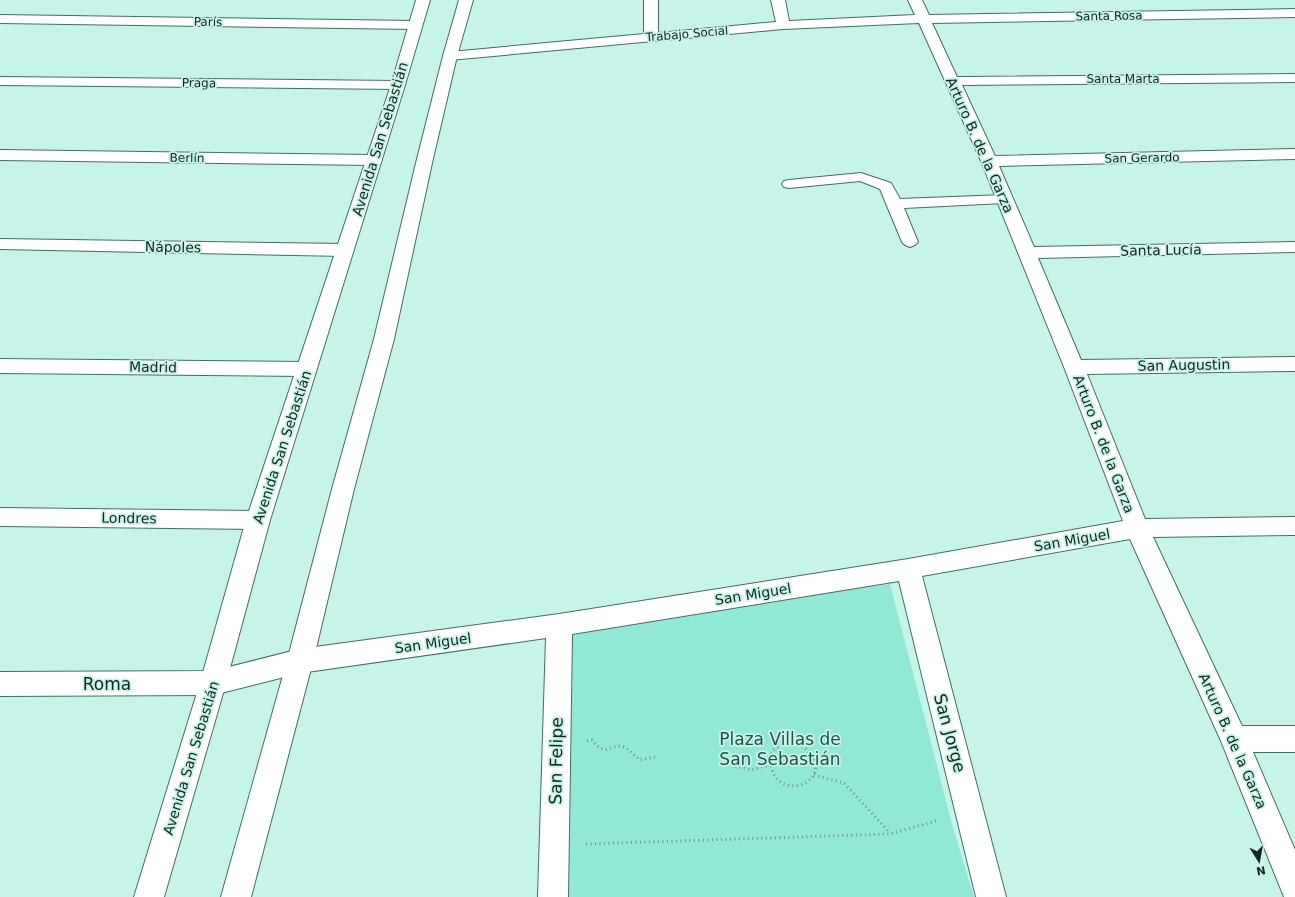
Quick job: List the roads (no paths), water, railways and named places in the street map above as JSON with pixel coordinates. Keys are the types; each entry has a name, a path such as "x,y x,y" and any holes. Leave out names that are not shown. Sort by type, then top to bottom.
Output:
{"street":[{"name":"Avenida San Sebastián","path":"149,897 213,683 258,520 398,85 423,0"},
{"path":"236,897 300,661 343,488 384,339 450,56 466,0"},
{"path":"651,0 651,37"},
{"path":"778,0 783,25"},
{"name":"Trabajo Social","path":"450,56 783,25 920,9"},
{"name":"Santa Rosa","path":"920,9 1295,13"},
{"name":"Arturo B. de la Garza","path":"920,9 951,81 989,161 1074,367 1137,528 1234,739 1295,886"},
{"name":"París","path":"0,19 415,25"},
{"name":"Santa Marta","path":"951,81 1295,78"},
{"name":"Praga","path":"0,81 398,85"},
{"name":"San Gerardo","path":"989,161 1295,154"},
{"name":"Berlín","path":"0,155 374,160"},
{"name":"Nápoles","path":"0,244 345,250"},
{"name":"Santa Lucía","path":"1027,253 1295,247"},
{"name":"San Augustin","path":"1074,367 1295,364"},
{"name":"Madrid","path":"0,366 306,369"},
{"name":"Londres","path":"0,517 258,520"},
{"name":"San Miguel","path":"213,683 300,661 559,625 908,569 1137,528 1295,526"},
{"name":"San Jorge","path":"908,569 991,897"},
{"name":"San Felipe","path":"553,897 559,625"},
{"name":"Roma","path":"0,684 213,683"},
{"path":"1234,739 1295,739"}],"lane":[{"path":"789,184 861,177 886,186 910,242"},
{"path":"895,204 1004,199"}],"park label":[{"name":"Plaza Villas de San Sebastián","path":"780,749"}]}
